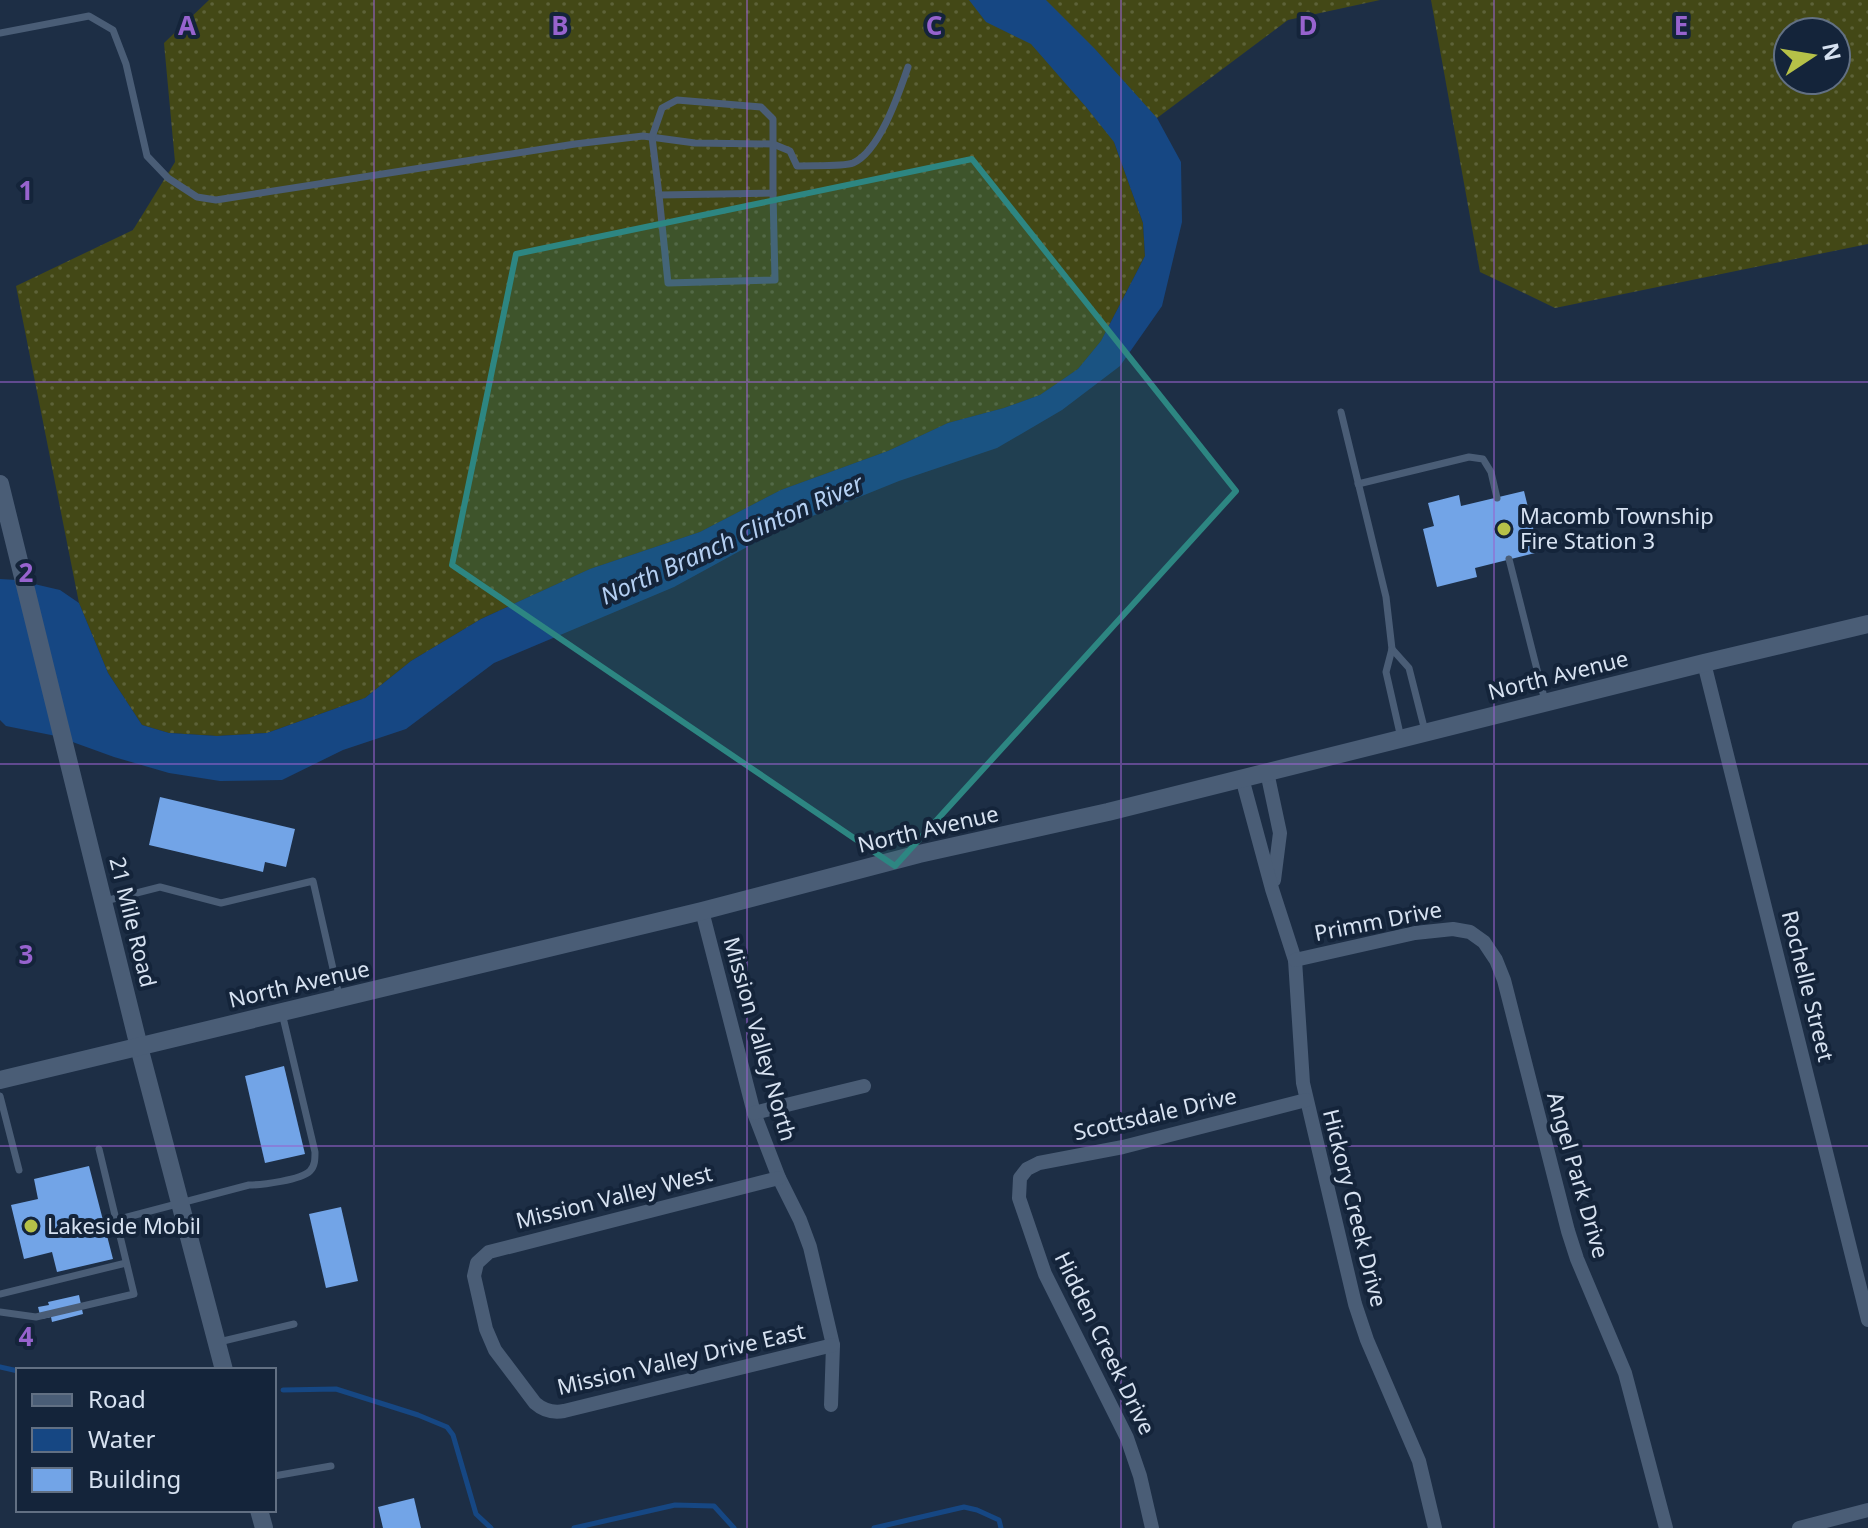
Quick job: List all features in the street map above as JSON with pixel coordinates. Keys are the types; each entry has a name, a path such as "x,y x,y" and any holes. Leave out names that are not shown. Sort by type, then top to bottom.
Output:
{"street":[{"name":"21 Mile Road","path":"0,484 139,1047 223,1368"},
{"name":"North Avenue","path":"0,1080 702,911 919,854 1108,812 1868,624"},
{"name":"Rochelle Street","path":"1704,663 1868,1320"},
{"name":"Hickory Creek Drive","path":"1267,772 1280,833 1272,889"},
{"name":"Hickory Creek Drive","path":"1242,778 1295,960 1306,1100 1358,1315 1419,1461 1435,1528"},
{"name":"Mission Valley North","path":"702,911 754,1113 779,1178 805,1232 833,1345 831,1405"},
{"name":"Primm Drive","path":"1295,960 1431,930 1470,932"},
{"name":"Angel Park Drive","path":"1470,932 1490,950 1504,980 1568,1231 1625,1373 1666,1528"},
{"path":"754,1113 864,1086"},
{"name":"Scottsdale Drive","path":"1020,1178 1027,1169 1039,1163 1111,1150 1306,1100"},
{"name":"Mission Valley West","path":"540,1408 491,1344 474,1276 477,1263 484,1255 779,1178"},
{"name":"Hidden Creek Drive","path":"1020,1178 1019,1198 1039,1259 1127,1438 1152,1528"},
{"name":"Mission Valley Drive East","path":"540,1408 564,1411 833,1345"},
{"path":"1799,1528 1868,1510"}],"lane":[{"path":"0,33 89,16 113,30 126,64 147,156 168,178 197,197 216,200 643,136 695,143 773,144 790,151 797,166 852,163 872,148 896,101 908,67"},
{"path":"677,100 761,107 773,119 775,280 668,283 652,137 662,108 677,100"},
{"path":"659,195 773,193"},
{"path":"1341,412 1386,597 1392,649 1386,672 1401,738"},
{"path":"1358,484 1469,457 1483,459 1491,472 1497,498"},
{"path":"1509,559 1545,703"},
{"path":"1392,649 1409,668 1425,732"},
{"path":"103,901 160,887 221,903 313,881 341,999"},
{"path":"116,1220 249,1185 303,1175 312,1170 315,1152 282,1013"},
{"path":"0,1096 19,1170"},
{"path":"0,1312 36,1317 134,1294 99,1149"},
{"path":"0,1294 126,1263"},
{"path":"216,1342 294,1324"},
{"path":"276,1476 331,1466"}],"highlighted area":[{"path":"972,159 1236,491 895,866 452,565 516,254"}],"green space":[{"path":"209,0 1380,0 1288,20 1157,118 1114,142 1143,223 1145,256 1101,341 1078,369 1040,395 948,423 888,451 781,490 700,532 590,569 481,619 411,661 365,698 267,733 217,736 169,733 142,725 108,673 79,603 16,286 133,230 175,162 164,43"},
{"path":"1431,0 1868,0 1868,244 1555,308 1480,272"}],"water":[{"name":"North Branch Clinton River","path":"969,0 1046,0 1157,118 1181,162 1182,222 1162,306 1120,366 1062,410 997,448 899,481 780,529 674,587 494,663 406,729 343,750 282,780 220,781 169,773 56,736 6,726 0,720 0,579 60,590 79,603 108,673 142,725 169,733 217,736 267,733 365,698 411,661 481,619 590,569 700,532 781,490 888,451 948,423 1040,395 1078,369 1101,341 1145,256 1143,223 1114,142 1031,44 986,22"}],"building":[{"path":"1524,491 1539,552 1475,568 1477,577 1437,587 1423,529 1434,526 1428,503 1459,495 1461,506"},
{"path":"160,797 295,829 286,867 265,862 263,872 149,845"},
{"path":"284,1066 305,1154 265,1163 245,1076"},
{"path":"89,1166 113,1259 57,1272 52,1252 24,1259 11,1205 38,1199 34,1179"},
{"path":"341,1207 358,1281 326,1288 309,1214"},
{"path":"79,1295 83,1314 52,1322 51,1317 41,1319 38,1307"},
{"path":"414,1498 421,1528 383,1528 378,1507"}],"waterway":[{"path":"0,1367 16,1371"},
{"path":"283,1390 336,1389 447,1427 453,1435 476,1514 491,1528"},
{"path":"574,1528 675,1505 714,1506 734,1528"},
{"path":"874,1528 964,1507 999,1520 1001,1528"}],"place":[{"name":"Macomb Township Fire Station 3","path":"1504,529"},
{"name":"Lakeside Mobil","path":"31,1226"}]}
